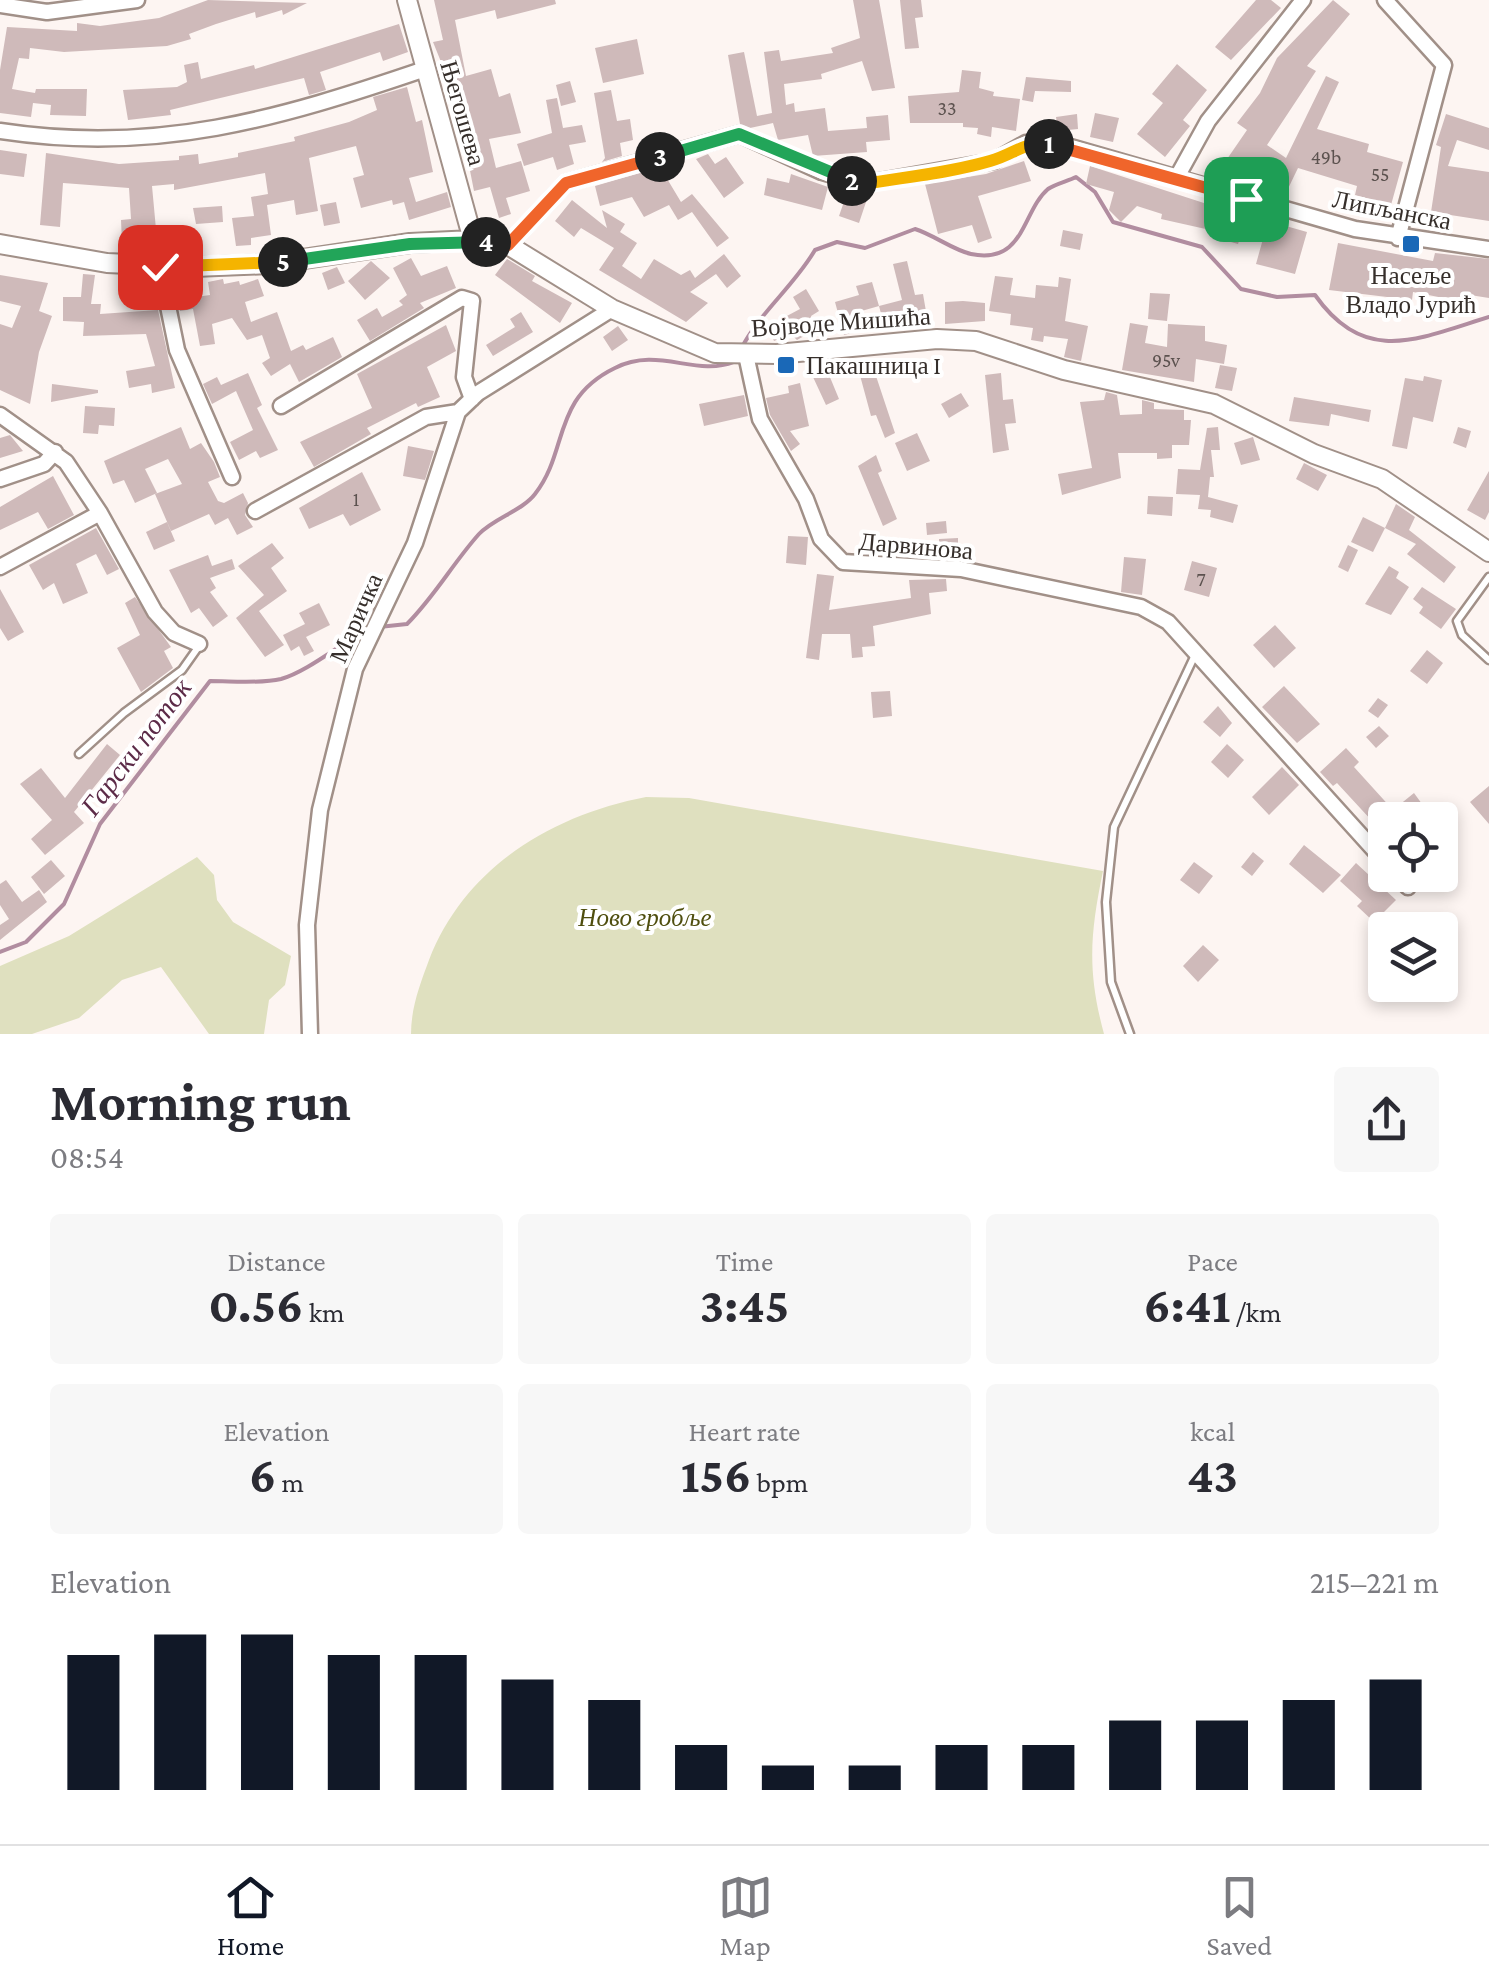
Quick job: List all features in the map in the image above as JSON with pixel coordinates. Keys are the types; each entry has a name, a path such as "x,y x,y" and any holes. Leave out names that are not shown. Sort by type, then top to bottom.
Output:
{"street":[{"path":"0,5 137,0"},
{"name":"Његошева","path":"407,0 473,240"},
{"path":"1177,177 1208,121 1304,0"},
{"path":"1385,0 1444,65 1398,238"},
{"path":"0,131 50,138 218,130 308,108 424,69"},
{"name":"Липљанска","path":"508,245 566,183 739,134 822,172 864,184 994,161 1026,143 1062,145 1398,238 1489,249"},
{"name":"Војводе Мишића","path":"0,244 160,267 270,264 410,244 473,240 508,245 612,308 715,353 752,354 938,339 976,341 1064,370 1214,404 1314,454 1382,479 1489,552"},
{"path":"160,267 178,350 232,477"},
{"path":"281,406 462,298 472,301 464,377 472,399"},
{"name":"Маричка","path":"310,1034 308,925 320,810 355,669 415,542 458,412 612,308"},
{"name":"Дарвинова","path":"752,354 760,420 806,499 821,539 843,562 960,570 1141,607 1168,622 1368,843"},
{"path":"255,511 426,418 458,412"},
{"path":"0,415 55,452 100,513 155,612 174,633 199,644"},
{"path":"0,478 44,464 55,452"},
{"path":"0,567 100,513"}],"lane":[{"path":"1489,576 1458,621 1462,634 1489,660"},
{"path":"80,754 124,713 182,670 197,654 199,644"},
{"path":"1130,1034 1111,982 1106,902 1114,827 1196,654"}],"green space":[{"name":"Ново гробље","path":"646,797 689,798 1103,871 1092,952 1104,1034 411,1034 419,987 429,960 445,927 489,872 546,832 611,805"},
{"path":"197,857 214,875 217,900 233,922 291,956 285,985 269,1000 264,1034 209,1034 161,967 122,980 79,1018 32,1034 0,1034 0,966 69,936"}],"building":[{"path":"208,0 307,3 283,15 282,10 256,18 255,12 189,34 191,39 167,46 64,52 30,48 29,59 19,58 12,89 35,93 36,89 87,89 86,116 50,115 51,105 33,103 31,117 0,113 0,70 7,27 77,31 77,23 100,26 159,18"},
{"path":"434,0 555,0 556,4 497,19 495,10 455,20 466,76 491,69 499,97 510,93 521,133 489,139 496,168 521,161 530,191 506,198 511,214 499,218 490,187 474,191 462,130 468,129 433,42 443,40"},
{"path":"853,0 879,0 895,88 872,91 862,61 821,74 822,79 784,84 786,105 794,103 795,112 825,108 828,131 867,128 866,117 888,115 890,140 866,142 867,152 813,156 808,135 778,140 773,123 750,128 740,124 728,55 744,52 757,116 772,113 764,52 779,50 781,61 833,53 831,48 860,38"},
{"path":"900,0 921,0 923,17 915,18 919,48 905,49"},
{"path":"1256,0 1271,0 1281,8 1231,60 1215,47"},
{"path":"1333,0 1350,14 1307,66 1316,71 1267,145 1286,158 1326,76 1339,82 1317,129 1369,144 1367,152 1403,162 1391,205 1355,195 1357,186 1298,168 1284,197 1225,162 1247,130 1237,123 1260,93 1277,58"},
{"path":"399,24 408,52 383,61 380,52 320,72 326,90 309,95 304,78 170,110 171,115 128,120 123,90 177,87 187,82 184,65 198,62 201,79 254,65 255,69"},
{"path":"637,39 644,74 603,83 595,48"},
{"path":"1177,64 1207,90 1183,120 1190,126 1165,157 1137,134 1163,103 1152,94"},
{"path":"962,70 981,72 979,88 994,92 993,96 1020,99 1016,131 992,127 991,137 977,134 978,128 963,127 963,123 910,123 908,96 959,92"},
{"path":"1026,77 1071,81 1071,92 1035,91 1033,102 1022,100"},
{"path":"570,81 576,102 561,106 556,85"},
{"path":"407,87 416,122 422,120 433,172 409,178 416,202 447,192 451,207 409,220 404,202 393,205 392,200 361,208 353,178 364,175 356,146 309,158 318,211 296,215 294,200 267,205 271,235 251,238 251,245 236,246 232,218 254,216 251,197 268,194 265,173 174,190 174,184 152,186 157,240 122,243 121,220 131,219 129,188 63,183 60,227 40,225 46,153 119,164 179,160 179,156 198,154 199,164 238,157 238,153 295,141 294,137 349,122 377,110 373,97"},
{"path":"611,90 617,121 630,119 633,140 620,143 622,156 602,162 605,158 594,93"},
{"path":"557,98 563,128 582,125 586,142 569,145 574,164 557,170 553,157 524,166 517,144 552,133 546,100"},
{"path":"1095,113 1119,118 1113,142 1090,137"},
{"path":"1077,114 1078,129 1058,131 1056,117"},
{"path":"1446,114 1489,128 1489,150 1457,140 1448,166 1489,172 1489,221 1431,212 1441,147 1436,145"},
{"path":"0,150 27,154 24,177 0,174"},
{"path":"708,154 715,164 726,157 744,183 724,198 696,159"},
{"path":"1024,161 1031,181 978,196 992,238 978,243 972,225 938,234 925,184 986,174"},
{"path":"1090,166 1247,217 1238,244 1217,238 1219,232 1161,219 1162,214 1137,206 1121,222 1109,210 1114,192 1086,184"},
{"path":"660,167 681,202 692,194 729,238 717,247 692,212 678,220 669,205 644,217 632,197 600,206 595,186"},
{"path":"791,174 828,187 822,210 764,195 767,178 789,183"},
{"path":"847,193 867,199 859,223 839,216"},
{"path":"572,200 607,228 602,210 625,224 620,232 637,243 622,266 641,279 654,259 681,275 690,270 695,278 724,254 741,276 727,288 716,274 690,292 708,303 686,322 599,270 614,248 581,228 574,237 555,221"},
{"path":"336,202 340,223 324,226 320,205"},
{"path":"222,206 223,222 196,224 193,208"},
{"path":"1268,221 1307,232 1295,274 1256,264"},
{"path":"1063,230 1083,234 1080,250 1060,246"},
{"path":"161,231 180,232 182,245 173,245 172,252 160,251"},
{"path":"1338,243 1433,261 1435,253 1489,259 1489,298 1470,295 1469,303 1413,292 1412,300 1329,290"},
{"path":"411,258 421,276 447,266 456,288 420,303 424,308 370,341 357,320 377,308 382,317 403,305 399,301 407,295 393,268"},
{"path":"507,259 535,276 532,281 572,303 560,323 495,275"},
{"path":"371,261 390,278 365,300 348,281"},
{"path":"907,261 915,295 923,294 928,323 907,327 906,319 884,325 879,306 902,300 893,264"},
{"path":"337,267 345,283 328,290 322,273"},
{"path":"83,274 95,275 91,304 101,304 100,314 158,310 175,388 152,393 151,384 129,388 126,371 155,366 146,334 83,336 84,322 63,321 63,297 81,297"},
{"path":"0,275 48,283 39,311 52,316 39,352 30,404 0,390 0,324 12,328 21,306 0,301"},
{"path":"995,276 1013,278 1010,295 1035,298 1036,285 1058,287 1059,277 1071,279 1065,321 1088,326 1081,361 1064,357 1068,339 1044,336 1043,342 1031,340 1033,328 1010,325 1011,314 989,311"},
{"path":"223,279 224,284 239,281 240,285 258,279 264,296 245,302 251,322 277,312 291,351 303,345 306,350 333,337 342,357 299,382 290,364 271,376 262,363 270,358 262,335 247,340 232,318 212,324 215,344 200,346 193,309 180,311 175,288 187,287 189,298 210,295 208,282"},
{"path":"872,282 879,306 858,312 863,330 844,335 835,302 859,295 856,286"},
{"path":"806,289 819,311 811,316 813,331 797,340 791,334 774,341 768,326 800,309 793,297"},
{"path":"1150,293 1170,294 1167,321 1148,319"},
{"path":"945,302 985,303 985,321 945,324"},
{"path":"521,312 533,332 493,356 486,345 515,327 510,319"},
{"path":"1130,323 1148,326 1145,343 1167,347 1168,324 1205,326 1205,341 1227,345 1224,364 1196,359 1194,382 1122,370"},
{"path":"446,325 456,351 427,367 440,397 418,407 416,403 367,428 371,434 314,467 300,442 372,408 357,374"},
{"path":"618,326 628,340 612,351 603,337"},
{"path":"872,364 895,433 885,438 876,415 871,416 858,368"},
{"path":"1220,365 1237,368 1232,391 1215,388"},
{"path":"827,370 839,399 826,405 813,377"},
{"path":"248,373 262,405 257,408 278,450 260,458 256,451 239,460 230,442 253,430 236,391 212,404 203,384 217,377 221,385"},
{"path":"1001,373 1003,400 1013,399 1016,423 1005,424 1009,450 993,453 985,375"},
{"path":"1424,376 1442,380 1433,422 1413,417 1407,449 1392,446 1405,378 1423,381"},
{"path":"800,383 809,426 790,431 800,444 791,451 770,415 766,398 789,393 788,386"},
{"path":"52,384 98,390 98,393 51,402"},
{"path":"1106,392 1117,395 1120,415 1142,414 1142,400 1154,403 1154,409 1184,410 1184,420 1191,420 1189,445 1172,445 1172,458 1157,459 1157,453 1118,453 1121,478 1062,495 1058,474 1092,468 1080,402 1104,400"},
{"path":"961,393 969,406 949,418 941,404"},
{"path":"744,395 748,416 704,426 699,404"},
{"path":"1294,397 1371,410 1369,422 1331,414 1329,426 1289,421"},
{"path":"85,406 115,408 114,426 99,425 98,434 83,433"},
{"path":"181,427 190,449 201,443 214,462 220,477 208,482 218,501 224,503 243,493 248,503 245,515 253,527 237,535 228,518 215,525 209,514 171,531 155,494 182,484 168,459 145,469 157,493 135,503 124,480 113,484 104,461"},
{"path":"1218,427 1220,450 1211,450 1214,477 1210,477 1208,497 1238,505 1233,523 1210,517 1211,510 1198,509 1200,495 1176,494 1178,469 1200,470 1207,428"},
{"path":"1458,427 1471,431 1466,448 1453,443"},
{"path":"917,433 930,461 907,471 895,443"},
{"path":"10,435 23,451 0,458 0,438"},
{"path":"1253,437 1260,460 1241,465 1234,443"},
{"path":"408,446 434,451 425,480 403,476"},
{"path":"876,455 882,471 878,473 897,519 883,526 858,466"},
{"path":"1304,463 1327,475 1318,491 1296,479"},
{"path":"1489,471 1489,512 1485,520 1467,510"},
{"path":"362,472 381,510 350,526 343,514 309,529 299,508"},
{"path":"53,476 74,515 48,529 38,512 0,530 0,507"},
{"path":"1148,496 1173,497 1172,516 1147,514"},
{"path":"1396,504 1415,517 1409,530 1456,567 1444,583 1407,554 1416,544 1385,528"},
{"path":"1363,517 1385,528 1373,552 1351,542"},
{"path":"946,521 947,533 927,535 926,523"},
{"path":"167,522 175,541 154,550 146,532"},
{"path":"96,528 119,569 107,575 96,554 76,564 88,593 63,604 54,583 43,590 29,565"},
{"path":"788,536 808,537 806,565 786,563"},
{"path":"958,538 958,558 939,557 939,539"},
{"path":"272,543 284,558 271,568 287,591 259,611 284,645 265,657 236,618 264,595 238,566"},
{"path":"1348,545 1358,550 1348,572 1338,567"},
{"path":"208,555 212,566 232,559 235,569 210,578 216,588 210,592 228,616 213,627 199,608 191,613 169,570"},
{"path":"1124,557 1146,559 1142,595 1121,592"},
{"path":"1192,561 1217,568 1209,597 1184,590"},
{"path":"1389,566 1399,572 1396,578 1409,587 1391,615 1365,604"},
{"path":"817,574 834,576 829,610 911,598 909,580 946,579 947,591 929,593 931,614 873,626 875,646 862,647 863,657 852,658 850,634 822,634 819,660 806,658"},
{"path":"1422,587 1456,609 1441,629 1419,613 1423,607 1413,599"},
{"path":"0,589 24,632 8,641 0,628"},
{"path":"135,597 171,647 164,651 173,668 141,692 117,648 140,635 125,603"},
{"path":"319,603 330,625 306,637 314,651 304,656 299,646 291,651 283,635 305,624 299,613"},
{"path":"1275,625 1296,648 1274,668 1253,645"},
{"path":"1427,650 1443,663 1427,684 1410,671"},
{"path":"1284,686 1320,724 1297,743 1262,707"},
{"path":"890,691 892,716 873,718 871,692"},
{"path":"1378,698 1388,705 1378,718 1368,711"},
{"path":"1218,706 1232,723 1220,737 1203,722"},
{"path":"1379,726 1389,736 1376,748 1366,737"},
{"path":"107,744 120,755 74,812 84,823 45,855 31,839 52,820 20,784 41,768 65,798"},
{"path":"1227,744 1244,760 1228,778 1211,762"},
{"path":"1346,748 1359,762 1354,767 1386,802 1368,802 1368,817 1337,783 1333,786 1320,772"},
{"path":"1282,767 1299,785 1269,815 1252,797"},
{"path":"1489,786 1489,824 1470,802"},
{"path":"1414,793 1421,802 1403,802"},
{"path":"1304,845 1341,875 1323,893 1289,864"},
{"path":"1253,852 1264,861 1252,876 1241,867"},
{"path":"51,860 65,876 44,894 31,877"},
{"path":"1194,862 1213,876 1199,894 1180,880"},
{"path":"1356,863 1368,874 1368,892 1387,892 1396,900 1384,912 1368,912 1368,916 1357,906 1362,901 1340,881"},
{"path":"6,880 22,902 39,890 47,902 0,940 0,925 9,919 0,905 0,884"},
{"path":"1203,945 1219,960 1198,982 1183,966"}],"waterway":[{"name":"Гарски поток","path":"741,349 815,250 837,242 865,248 915,229 971,254 1002,252 1020,234 1048,189 1076,177 1095,192 1113,222 1202,247 1241,289 1277,297 1315,295 1334,317 1373,339 1416,338 1489,317"},
{"path":"379,627 407,624 479,534 535,494 546,478 571,410 595,381 631,362 661,360 705,366 734,362"},
{"name":"Гарски поток","path":"0,952 26,942 64,904 100,824 210,681 281,679 370,628"}],"place":[{"name":"Насеље Владо Јурић","path":"1411,244"},
{"name":"Пакашница I","path":"786,365"}],"route":[{"path":"160,267 270,264 410,244 473,240 508,245 566,183 739,134 822,172 864,184 994,161 1026,143 1062,145 1246,199"}]}
